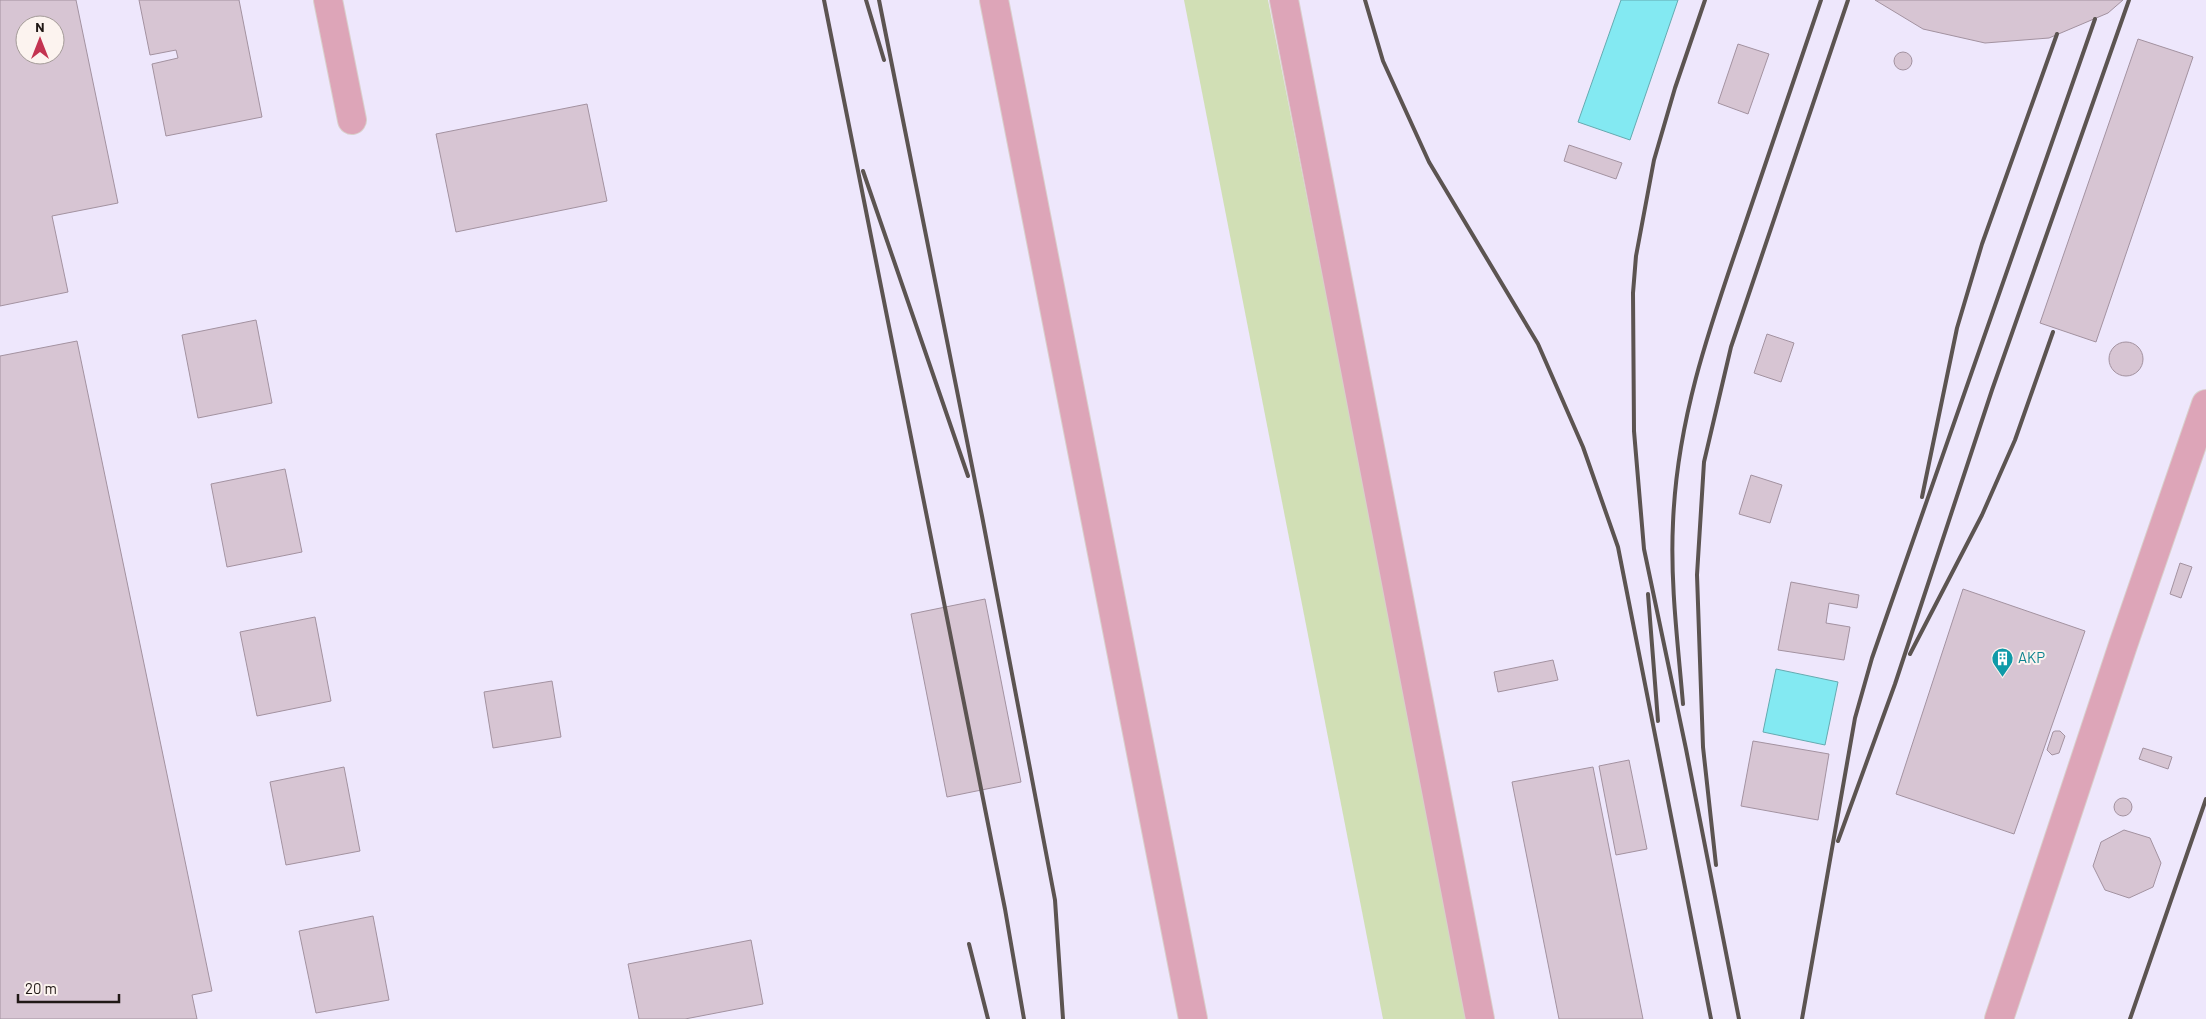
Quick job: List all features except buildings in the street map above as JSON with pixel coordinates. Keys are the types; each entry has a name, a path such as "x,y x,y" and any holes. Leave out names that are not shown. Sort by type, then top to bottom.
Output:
{"lane":[{"path":"328,0 352,120"},
{"path":"994,0 1193,1019"},
{"path":"1284,0 1480,1019"},
{"path":"1999,1019 2123,645 2206,404"}],"shaded area":[{"path":"0,0 2206,0 2206,1019 0,1019"}],"green space":[{"path":"1184,0 1268,0 1469,1019 1383,1019"}],"water":[{"path":"1621,0 1678,0 1630,140 1578,122"},
{"path":"1776,669 1838,682 1825,745 1763,732"}],"railway":[{"path":"824,0 1005,909 1024,1019"},
{"path":"866,0 884,60"},
{"path":"879,0 982,516 1055,900 1063,1019"},
{"path":"1365,0 1383,61 1429,162 1538,344 1583,447 1618,547 1711,1019"},
{"path":"1705,0 1675,88 1654,160 1636,256 1633,293 1634,431 1644,549 1686,749 1739,1019"},
{"path":"1683,704 1675,614 1672,546 1676,485 1688,411 1718,304 1821,0"},
{"path":"1716,865 1703,747 1697,575 1704,462 1731,347 1848,0"},
{"path":"1838,841 1895,684 1992,390 2129,0"},
{"path":"1802,1019 1855,718 1872,658 2095,19"},
{"path":"1922,497 1957,328 1982,244 2057,34"},
{"path":"863,171 968,476"},
{"path":"1910,654 1982,515 2015,440 2053,332"},
{"path":"1648,594 1658,721"},
{"path":"2130,1019 2206,799"},
{"path":"969,944 988,1019"}],"place":[{"name":"AKP","path":"2002,677"}]}
